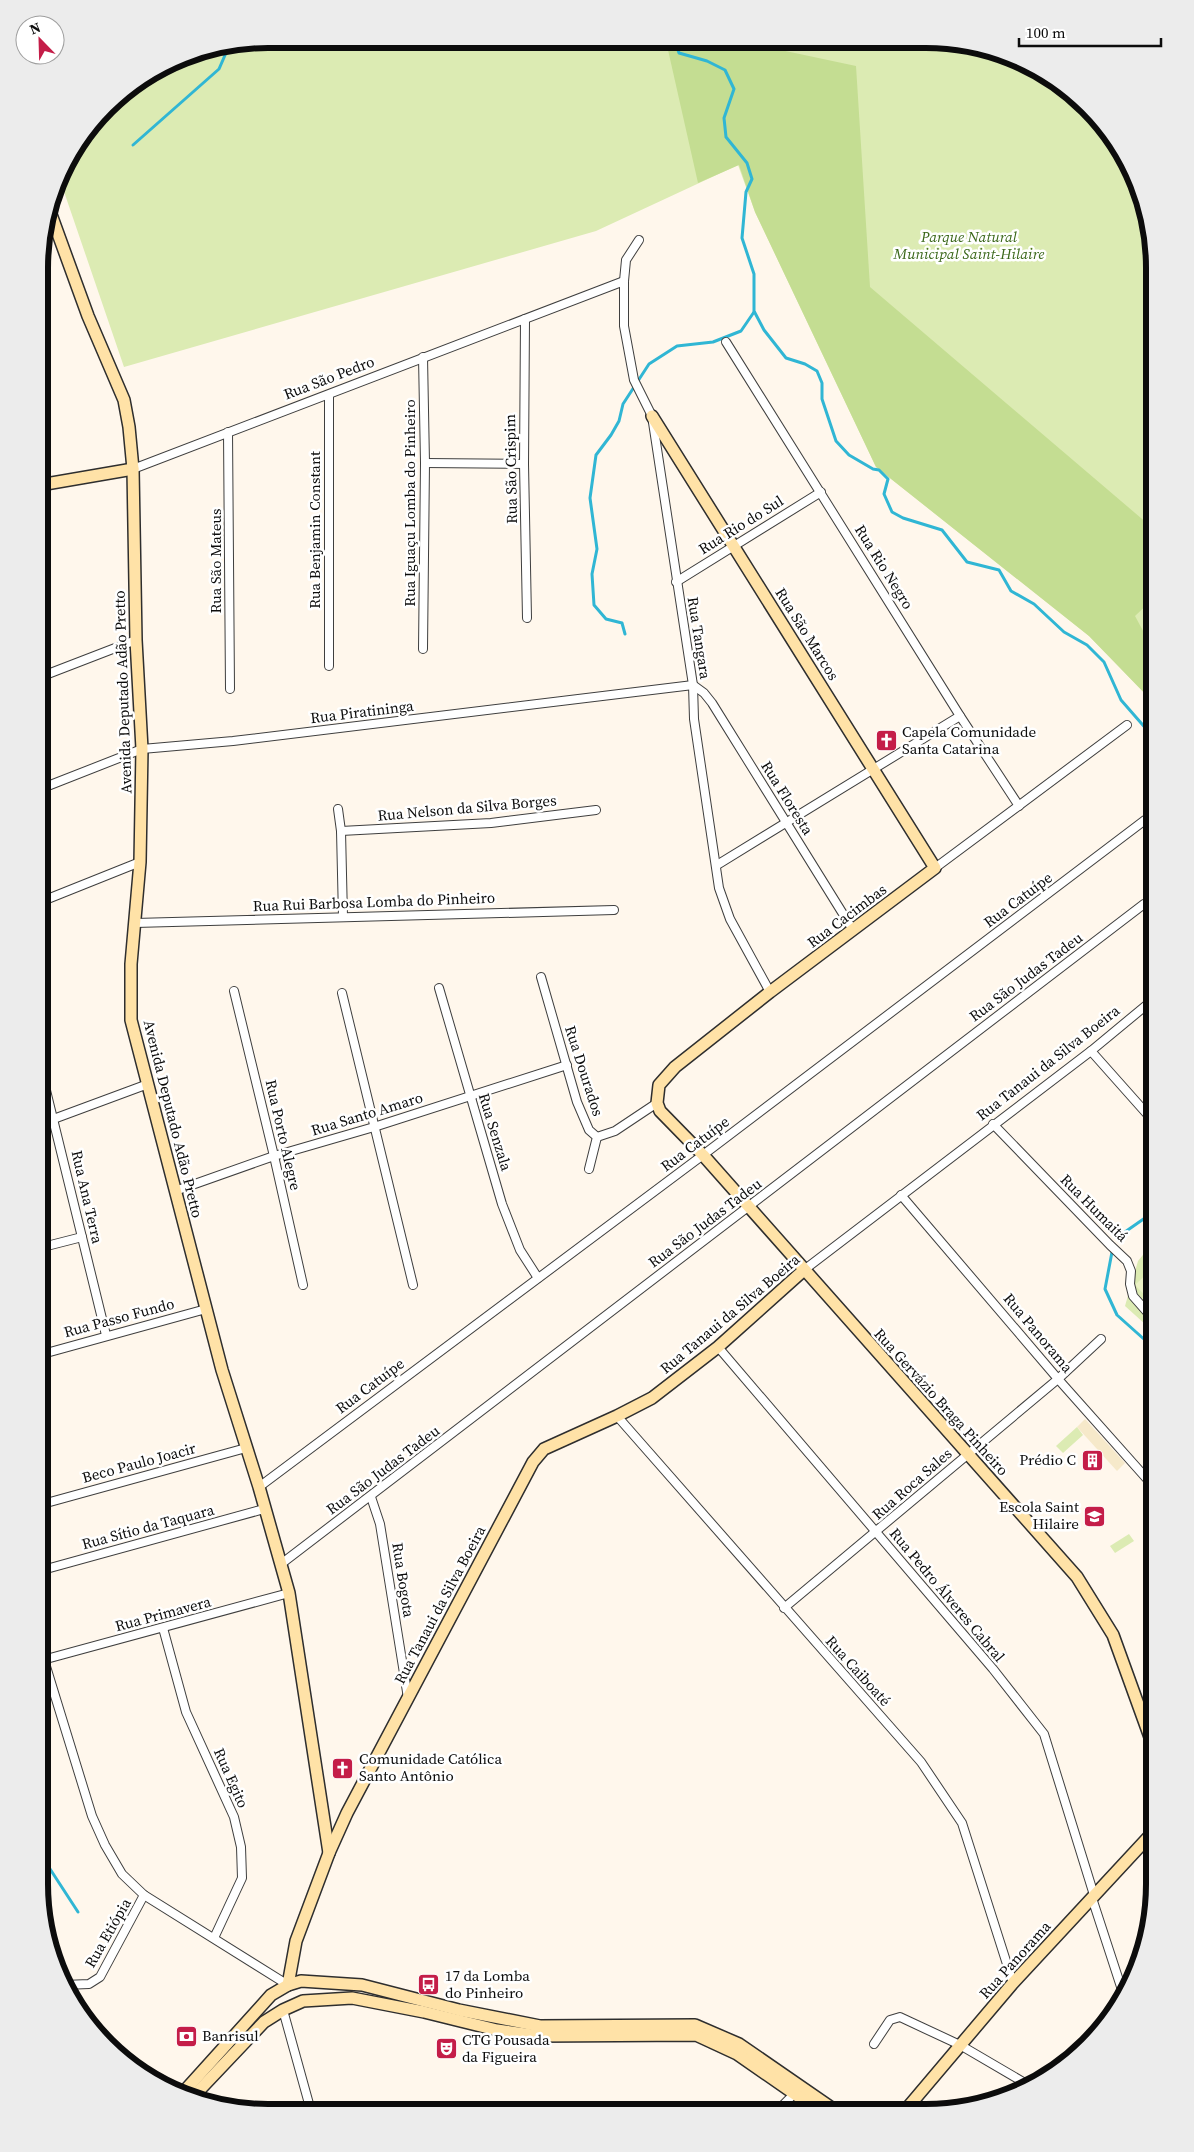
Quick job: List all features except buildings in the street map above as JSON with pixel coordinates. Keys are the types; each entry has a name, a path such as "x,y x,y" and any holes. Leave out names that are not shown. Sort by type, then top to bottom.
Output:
{"street":[{"name":"Avenida Deputado Adão Pretto","path":"53,220 88,316 124,400 129,427 133,469 136,640 142,749 140,862 131,964 131,1020 222,1370 259,1486 289,1594 329,1853"},
{"name":"Rua Tangara","path":"639,240 626,260 624,326 634,380 652,416 693,685 694,719 719,888 730,920 770,992"},
{"name":"Rua São Pedro","path":"48,484 133,469 624,282"},
{"name":"Rua São Crispim","path":"525,319 524,464 527,618"},
{"name":"Rua Rio Negro","path":"726,342 960,716 1019,806"},
{"name":"Rua Iguaçu Lomba do Pinheiro","path":"423,357 425,463 423,649"},
{"name":"Rua Benjamin Constant","path":"329,395 329,666"},
{"name":"Rua São Marcos","path":"652,416 935,868"},
{"name":"Rua São Mateus","path":"228,432 230,689"},
{"path":"425,463 524,464"},
{"name":"Rua Rio do Sul","path":"676,582 821,492"},
{"path":"48,674 136,640"},
{"name":"Rua Piratininga","path":"48,786 142,749 234,741 693,685"},
{"name":"Rua Floresta","path":"693,685 704,693 712,703 853,930"},
{"path":"717,865 960,716"},
{"name":"Rua Cacimbas","path":"657,1103 659,1085 674,1067 770,992 1127,725"},
{"path":"338,809 341,831 343,917"},
{"name":"Rua Nelson da Silva Borges","path":"341,831 491,823 596,810"},
{"name":"Rua Catuípe","path":"259,1486 703,1155 1145,820"},
{"path":"48,899 140,862"},
{"name":"Rua São Judas Tadeu","path":"281,1564 1144,904"},
{"name":"Rua Rui Barbosa Lomba do Pinheiro","path":"135,923 614,910"},
{"name":"Rua Dourados","path":"541,978 576,1102 589,1130 597,1137 589,1169"},
{"name":"Rua Senzala","path":"439,988 502,1204 520,1250 538,1278"},
{"name":"Rua Porto Alegre","path":"234,991 274,1156 302,1285"},
{"path":"342,993 414,1286"},
{"name":"Rua Tanaui da Silva Boeira","path":"288,1985 296,1941 329,1853 347,1813 533,1462 544,1449 652,1398 718,1347 804,1270 1091,1051 1146,1005"},
{"path":"1091,1051 1146,1113"},
{"name":"Rua Santo Amaro","path":"175,1191 274,1156 374,1127 567,1065"},
{"path":"48,1121 148,1084"},
{"name":"Rua Ana Terra","path":"48,1096 106,1336"},
{"path":"597,1137 616,1131 657,1103"},
{"name":"Rua Gervázio Braga Pinheiro","path":"657,1103 660,1111 703,1155 1077,1577 1113,1635 1146,1726"},
{"name":"Rua Humaitá","path":"993,1124 1127,1261 1130,1271 1132,1296 1146,1311"},
{"name":"Rua Panorama","path":"901,1195 1058,1379 1146,1478"},
{"path":"48,1246 82,1237"},
{"name":"Rua Passo Fundo","path":"48,1352 206,1309"},
{"name":"Rua Roca Sales","path":"784,1608 1058,1379 1101,1339"},
{"name":"Rua Pedro Álveres Cabral","path":"718,1347 993,1669 1044,1734 1121,1987"},
{"name":"Rua Caiboaté","path":"617,1416 921,1762 962,1823 1013,1983"},
{"name":"Beco Paulo Joacir","path":"48,1503 246,1448"},
{"name":"Rua Bogota","path":"371,1497 380,1524 408,1698"},
{"name":"Rua Sítio da Taquara","path":"48,1569 264,1509"},
{"name":"Rua Primavera","path":"48,1659 289,1594"},
{"name":"Rua Egito","path":"163,1628 186,1712 234,1817 241,1847 242,1878 214,1938"},
{"path":"48,1680 92,1816 122,1874 144,1895 288,1985"},
{"name":"Rua Panorama","path":"911,2104 1013,1983 1146,1840"},
{"name":"Rua Etiópia","path":"71,1985 89,1984 100,1977 144,1895"},
{"path":"301,1981 303,2001"},
{"path":"186,2089 271,1995 288,1985 301,1981 362,1985 465,2012 540,2026 695,2025 740,2044 826,2104"},
{"path":"271,1995 283,2010 309,2104"},
{"path":"197,2093 264,2022 283,2010 303,2001 352,1998 424,2012 497,2030 539,2036 696,2035 737,2054 810,2104"},
{"path":"874,2044 890,2020 900,2017 960,2045 1024,2082"},
{"path":"784,2104 795,2093"}],"shaded area":[{"path":"1085,1419 1125,1463 1117,1471 1077,1427"}],"green space":[{"name":"Parque Natural Municipal Saint-Hilaire","path":"253,48 941,48 955,49 997,59 1037,77 1072,102 1092,122 1124,170 1139,210 1146,253 1146,695 1089,636 876,467 755,212 738,165 596,231 124,367 62,187 77,157 93,133 122,102 157,77 197,59 239,49"},
{"path":"668,48 771,48 856,66 870,287 1146,522 1146,606 1135,616 1146,636 1146,695 1089,636 876,467 755,212 739,165 698,183"},
{"path":"1146,1251 1146,1325 1125,1306 1138,1261"},
{"path":"1146,1275 1146,1297 1135,1285"},
{"path":"1077,1427 1083,1435 1063,1453 1056,1446"},
{"path":"1129,1534 1134,1541 1115,1553 1110,1546"}],"waterway":[{"path":"677,48 679,53 707,61 725,70 734,89 724,118 726,137 747,163 752,179 746,192 742,238 754,274 754,311 764,330 786,358 805,364 817,371 822,383 822,399 836,441 849,455 873,469 879,470 888,479 884,494 892,512 903,518 942,530 967,562 999,570 1011,591 1034,604 1064,632 1087,645 1104,662 1121,700 1146,729"},
{"path":"133,145 219,69 227,51"},
{"path":"625,634 622,623 606,619 594,605 592,574 597,549 590,498 596,455 611,435 619,421 623,404 649,364 677,346 713,342 741,331 754,312"},
{"path":"1122,1234 1146,1217"},
{"path":"1112,1252 1105,1289 1117,1315 1146,1341"},
{"path":"48,1866 78,1912"}],"place":[{"name":"Capela Comunidade Santa Catarina","path":"886,741"},
{"name":"Prédio C","path":"1092,1460"},
{"name":"Escola Saint Hilaire","path":"1095,1516"},
{"name":"Comunidade Católica Santo Antônio","path":"343,1768"},
{"name":"17 da Lomba do Pinheiro","path":"429,1985"},
{"name":"Banrisul","path":"186,2036"},
{"name":"CTG Pousada da Figueira","path":"446,2049"}]}
